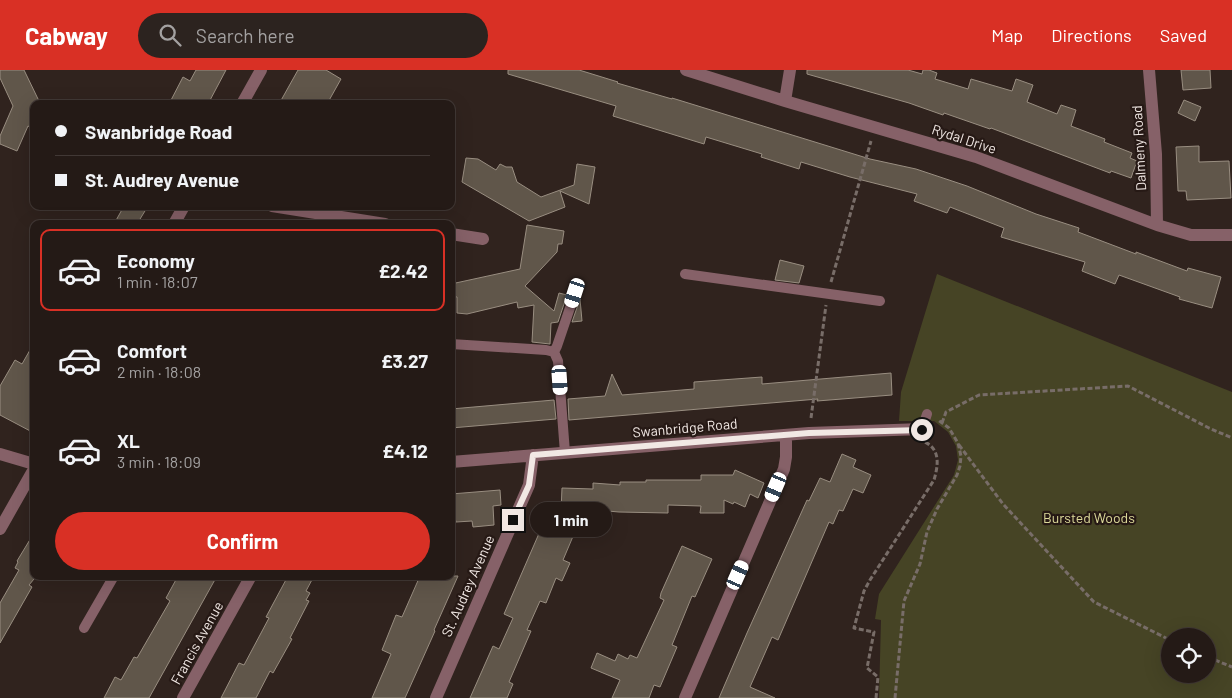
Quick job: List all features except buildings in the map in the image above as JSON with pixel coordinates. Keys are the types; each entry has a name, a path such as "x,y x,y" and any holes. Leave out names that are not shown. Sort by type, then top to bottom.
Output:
{"street":[{"path":"244,100 261,70"},
{"name":"Rydal Drive","path":"686,70 976,157 1157,225 1191,235 1232,235"},
{"path":"785,101 790,70"},
{"name":"Dalmeny Road","path":"1149,70 1156,154 1157,225"},
{"path":"297,210 360,220"},
{"path":"455,235 483,239"},
{"name":"Swanbridge Road","path":"455,462 809,433 925,426"},
{"path":"685,698 784,469 786,435"},
{"path":"0,454 30,463"},
{"name":"St. Audrey Avenue","path":"436,698 529,485 533,455"},
{"path":"0,529 30,476"},
{"name":"Francis Avenue","path":"183,698 249,580"}],"lane":[{"path":"685,274 880,301"},
{"path":"554,352 575,293"},
{"path":"455,344 554,352"},
{"path":"554,352 558,361 565,453"},
{"path":"84,628 112,580"}],"path":[{"path":"809,433 828,294 874,126"},
{"path":"942,423 946,412 979,395 1128,386 1232,438"},
{"path":"876,698 878,678 867,668 874,632 854,628 864,591 934,480 938,463 925,426 935,418 949,428 1003,504 1094,602 1161,636"},
{"path":"895,698 904,601 920,564 927,532 937,509 957,475 961,456 958,443"},
{"path":"1216,660 1232,667"}],"green space":[{"name":"Bursted Woods","path":"937,274 1232,392 1232,698 879,698 881,620 875,619 879,594 954,475 958,460 956,446 948,432 934,421 899,421 901,392"}],"route":[{"path":"513,520 529,485 533,455 809,433 922,430"}]}
